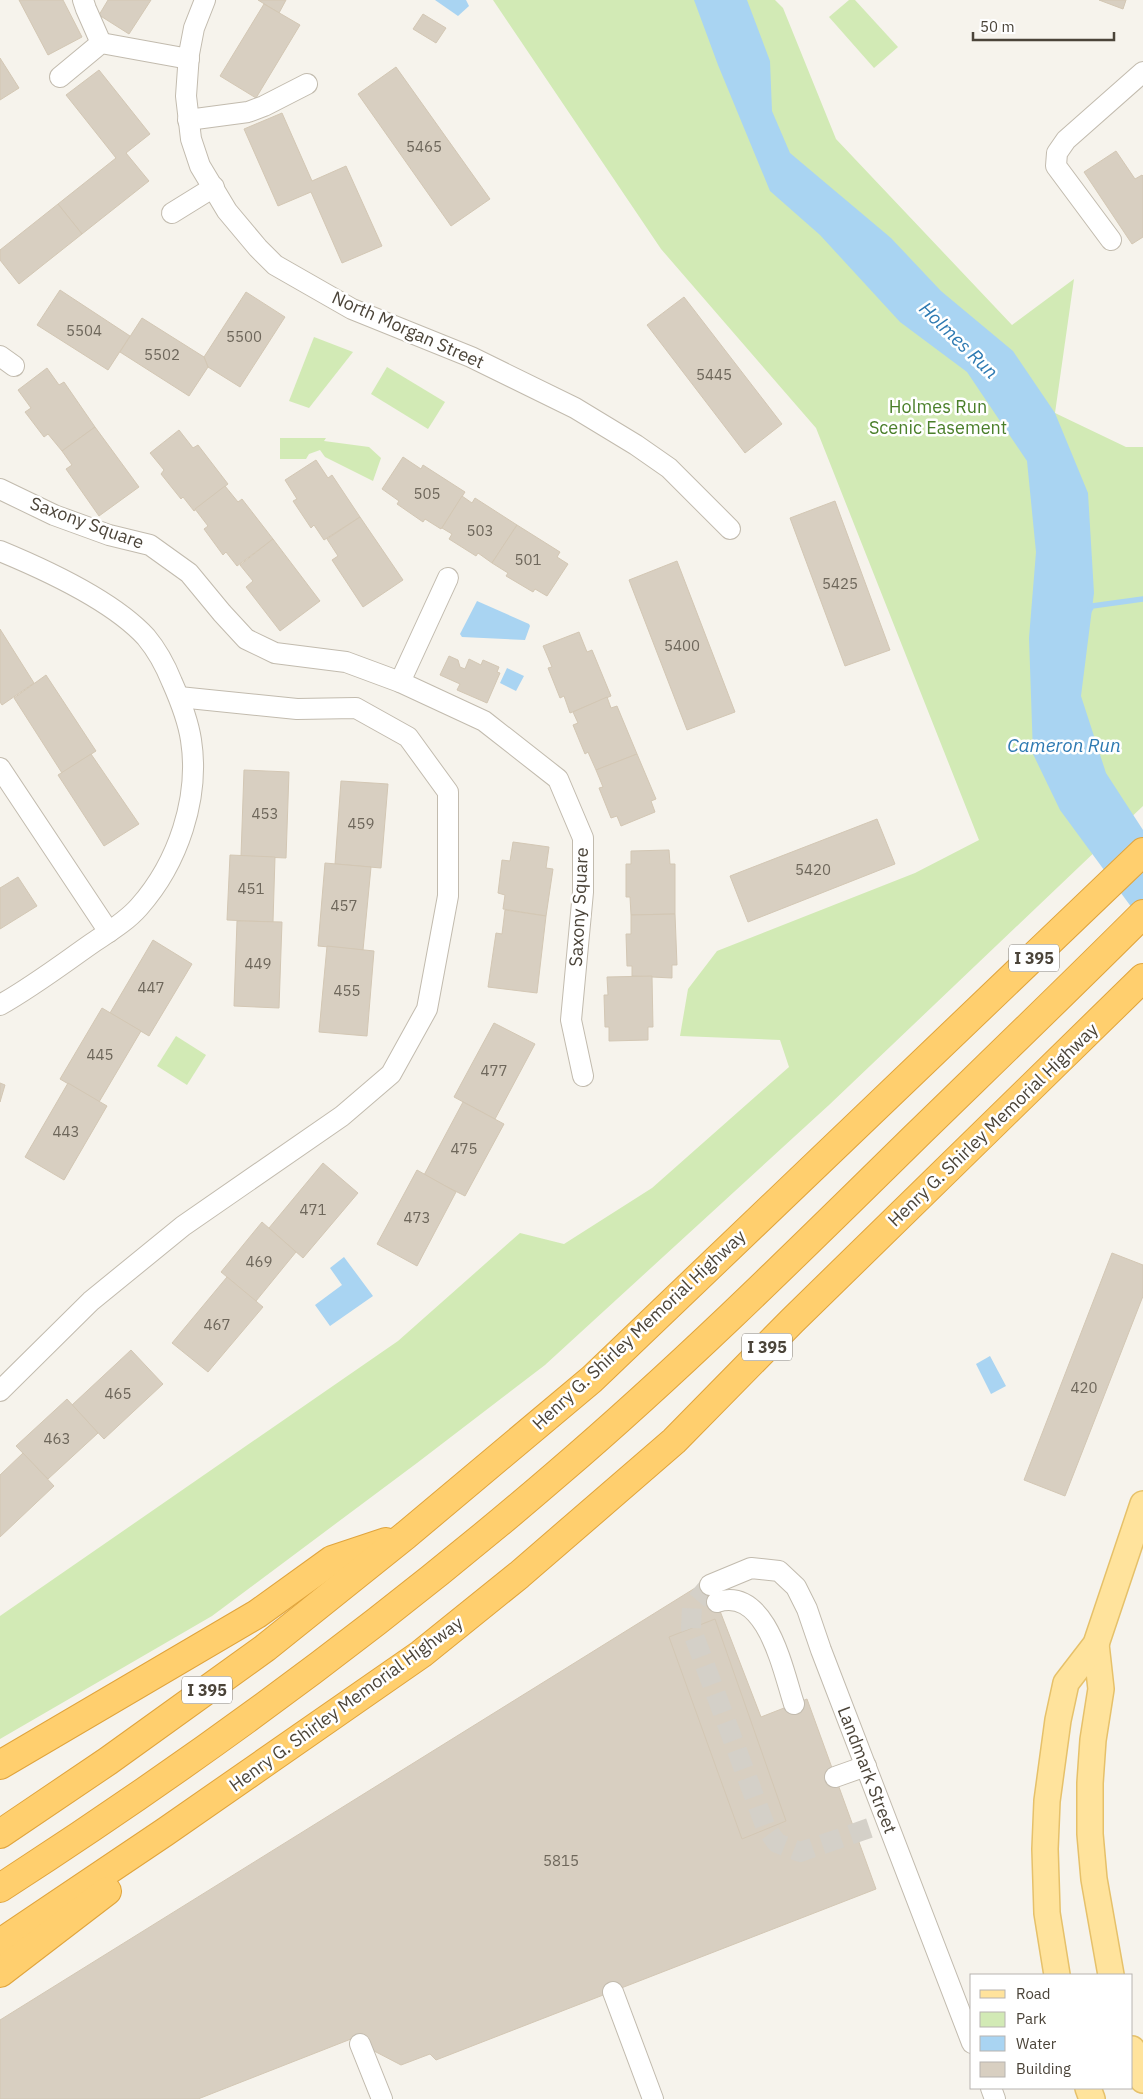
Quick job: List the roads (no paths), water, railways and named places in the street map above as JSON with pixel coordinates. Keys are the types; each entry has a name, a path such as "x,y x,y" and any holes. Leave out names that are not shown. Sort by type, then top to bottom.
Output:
{"highway":[{"name":"Henry G. Shirley Memorial Highway","path":"0,1834 108,1761 265,1648 406,1535 592,1379 1143,852"},
{"path":"0,1888 95,1827 272,1701 417,1590 557,1474 682,1364 810,1242 1143,914"},
{"name":"Henry G. Shirley Memorial Highway","path":"0,1942 181,1821 369,1691 421,1654 519,1575 674,1441 792,1321 1143,978"},
{"path":"0,1765 257,1614 332,1560 406,1535"},
{"path":"0,1973 369,1691"}],"main road":[{"path":"1057,1974 1047,1913 1045,1882 1046,1801 1058,1720 1066,1683 1096,1644 1143,1504"},
{"path":"1096,1644 1100,1689 1092,1749 1090,1834 1094,1879 1111,1974"},
{"path":"1133,2052 1143,2080"}],"street":[{"path":"84,0 86,9 101,42"},
{"name":"North Morgan Street","path":"205,0 194,28 189,60 186,96 191,138 200,166 227,211 258,248 276,265 288,273 352,309 471,357 575,408 636,445 669,468 730,529"},
{"path":"101,42 189,60"},
{"path":"60,77 101,42"},
{"path":"1111,240 1056,166 1057,153 1066,140 1143,72"},
{"path":"188,120 248,112 307,84"},
{"path":"172,213 214,187"},
{"name":"Saxony Square","path":"0,490 54,515 109,535 150,545 189,573 246,639 276,653 346,662 400,682 484,721 558,780 583,838 584,892 571,1020 584,1076"},
{"path":"0,551 93,596 115,611 146,637 168,672 179,697 191,739 193,765 190,796 182,836 165,873 138,908 109,932 26,990 0,1005"},
{"path":"400,682 448,578"},
{"path":"0,1391 91,1301 183,1226 342,1116 391,1074 427,1009 448,896 448,792 408,737 356,708 297,709 179,697"},
{"path":"0,768 109,932"},
{"name":"Landmark Street","path":"794,1704 778,1654 764,1622 753,1608 736,1600 713,1594 751,1568 779,1571 796,1587 807,1609 970,2038"},
{"path":"835,1777 866,1766"},
{"path":"613,1992 654,2099"},
{"path":"360,2044 382,2099"}],"water":[{"path":"435,0 466,0 469,6 458,16"},
{"name":"Cameron Run","path":"694,0 747,0 770,61 772,111 790,153 891,238 941,291 1013,351 1055,413 1088,493 1094,593 1081,696 1106,773 1143,830 1143,923 1060,810 1033,754 1029,638 1036,552 1027,461 967,372 900,322 820,235 770,191 718,65"},
{"path":"477,601 529,624 525,640 462,637 460,634"},
{"path":"507,668 524,676 516,691 500,683"},
{"path":"344,1257 373,1296 330,1326 315,1305 342,1285 330,1268"},
{"path":"990,1356 1006,1386 991,1394 976,1364"}],"waterway":[{"path":"1089,611 1092,606 1143,599"}],"tunnel":[{"path":"710,1585 692,1606 691,1628 766,1828 777,1843 800,1852 887,1822"}],"water label":[{"name":"Holmes Run","path":"959,340"}],"park label":[{"name":"Holmes Run Scenic Easement","path":"938,417"}]}
